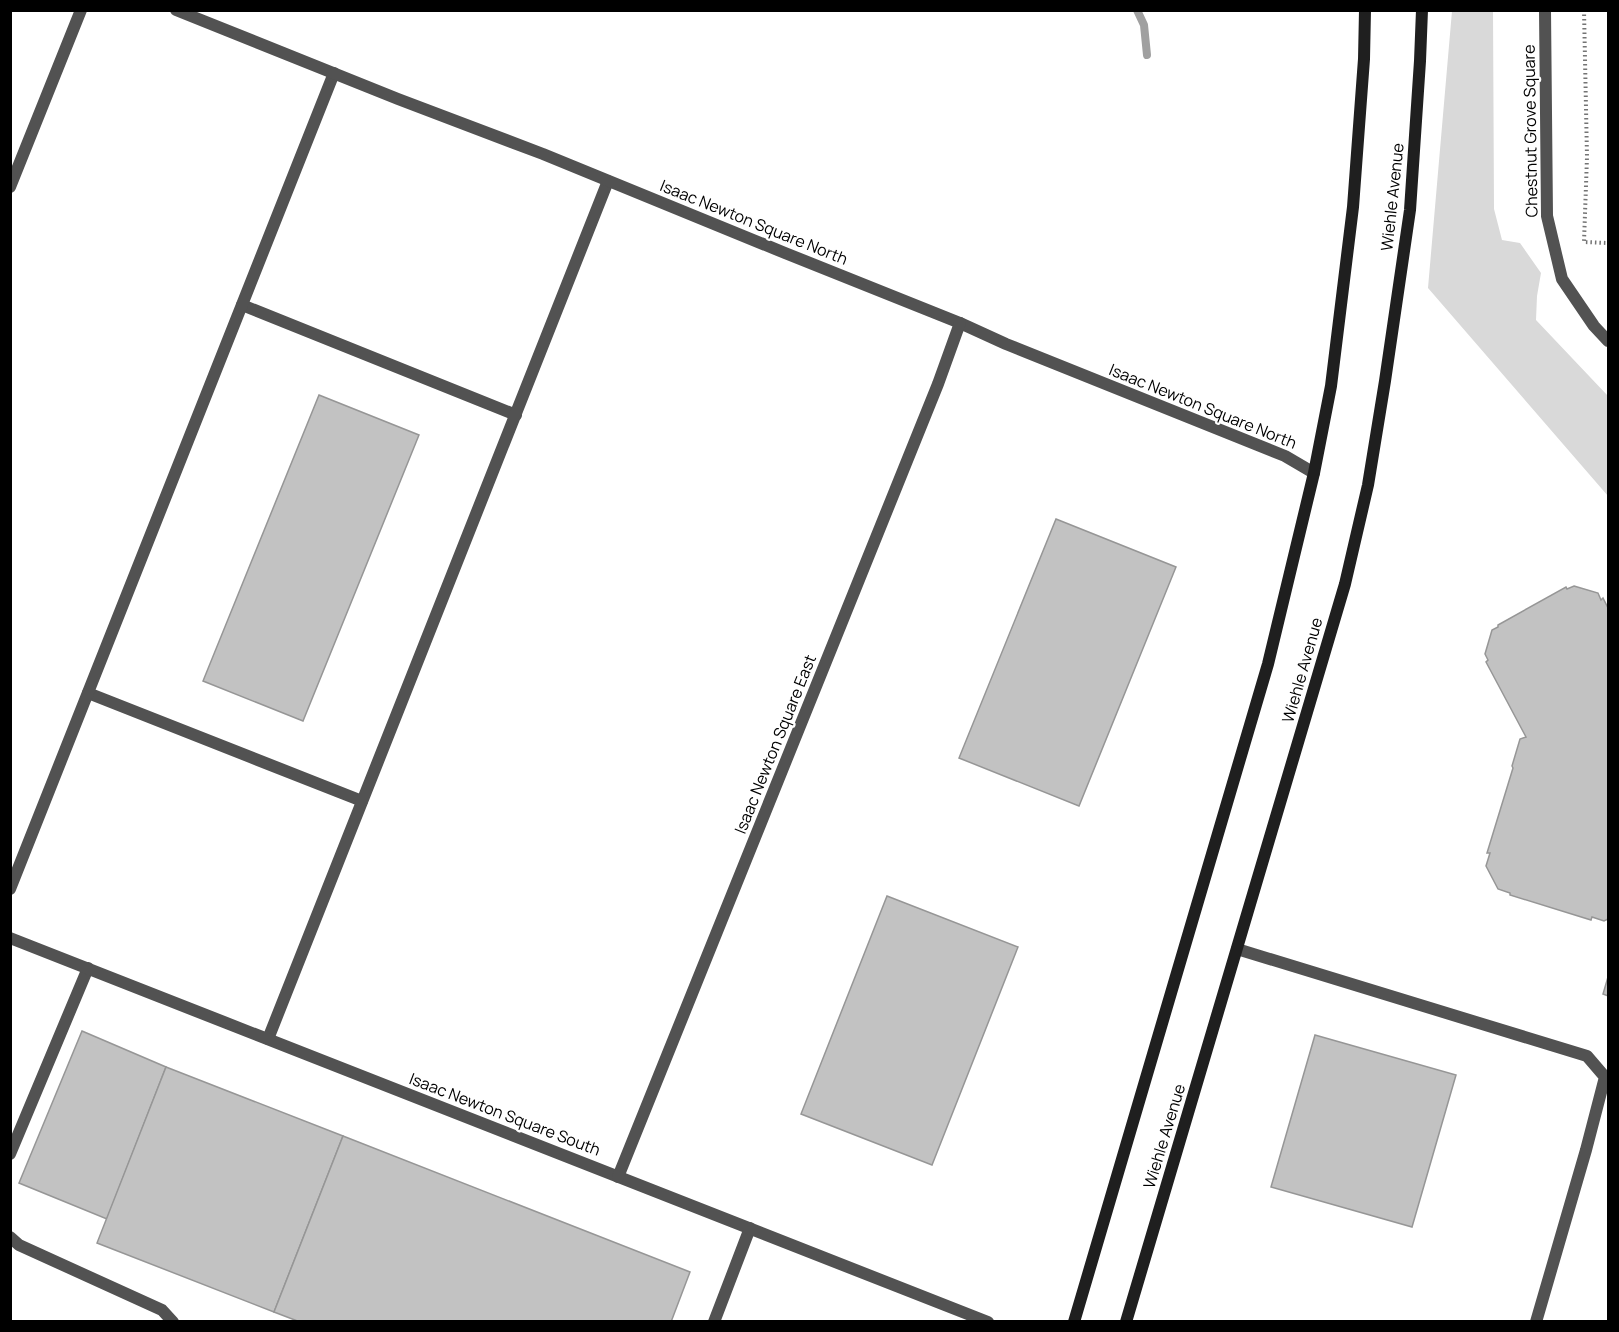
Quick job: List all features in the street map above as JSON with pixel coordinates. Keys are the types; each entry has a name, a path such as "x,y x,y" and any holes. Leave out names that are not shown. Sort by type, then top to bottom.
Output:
{"main road":[{"name":"Wiehle Avenue","path":"1074,1322 1268,664 1314,473 1331,386 1353,207 1364,59 1365,10"},
{"name":"Wiehle Avenue","path":"1126,1322 1345,584 1368,485 1410,210 1422,10"}],"street":[{"path":"10,187 81,10"},
{"name":"Isaac Newton Square North","path":"176,10 960,322 1006,344 1285,456 1314,473"},
{"name":"Chestnut Grove Square","path":"1545,10 1547,216 1562,279 1594,326 1608,341"},
{"path":"10,889 334,73"},
{"path":"268,1039 608,181"},
{"path":"242,305 516,415"},
{"name":"Isaac Newton Square East","path":"618,1177 938,384 960,322"},
{"path":"88,693 362,801"},
{"name":"Isaac Newton Square South","path":"10,938 988,1322"},
{"path":"1237,949 1587,1056 1605,1077 1536,1322"},
{"path":"10,1154 88,968"},
{"path":"714,1322 750,1228"},
{"path":"10,1237 19,1245 162,1310 173,1322"}],"path":[{"path":"1584,10 1587,157 1584,242 1608,243"}],"shaded area":[{"path":"1452,11 1493,11 1494,209 1502,240 1520,243 1541,273 1536,320 1608,396 1608,496 1428,288"}],"building":[{"path":"319,395 419,435 303,721 203,681"},
{"path":"1056,519 1176,567 1079,806 959,758"},
{"path":"1574,586 1598,593 1608,608 1608,919 1604,921 1592,917 1591,920 1510,895 1498,889 1486,866 1490,853 1487,853 1520,739 1526,737 1486,662 1488,660 1485,654 1492,630 1566,587 1567,589"},
{"path":"887,896 1018,947 932,1165 801,1114"},
{"path":"1608,977 1608,996 1603,994"},
{"path":"82,1031 166,1067 107,1219 19,1183"},
{"path":"1315,1035 1456,1075 1412,1227 1271,1187"},
{"path":"166,1067 343,1136 274,1312 97,1243"},
{"path":"343,1136 690,1272 671,1322 300,1322 274,1312"}],"waterway":[{"path":"1137,10 1144,25 1147,55"}]}
